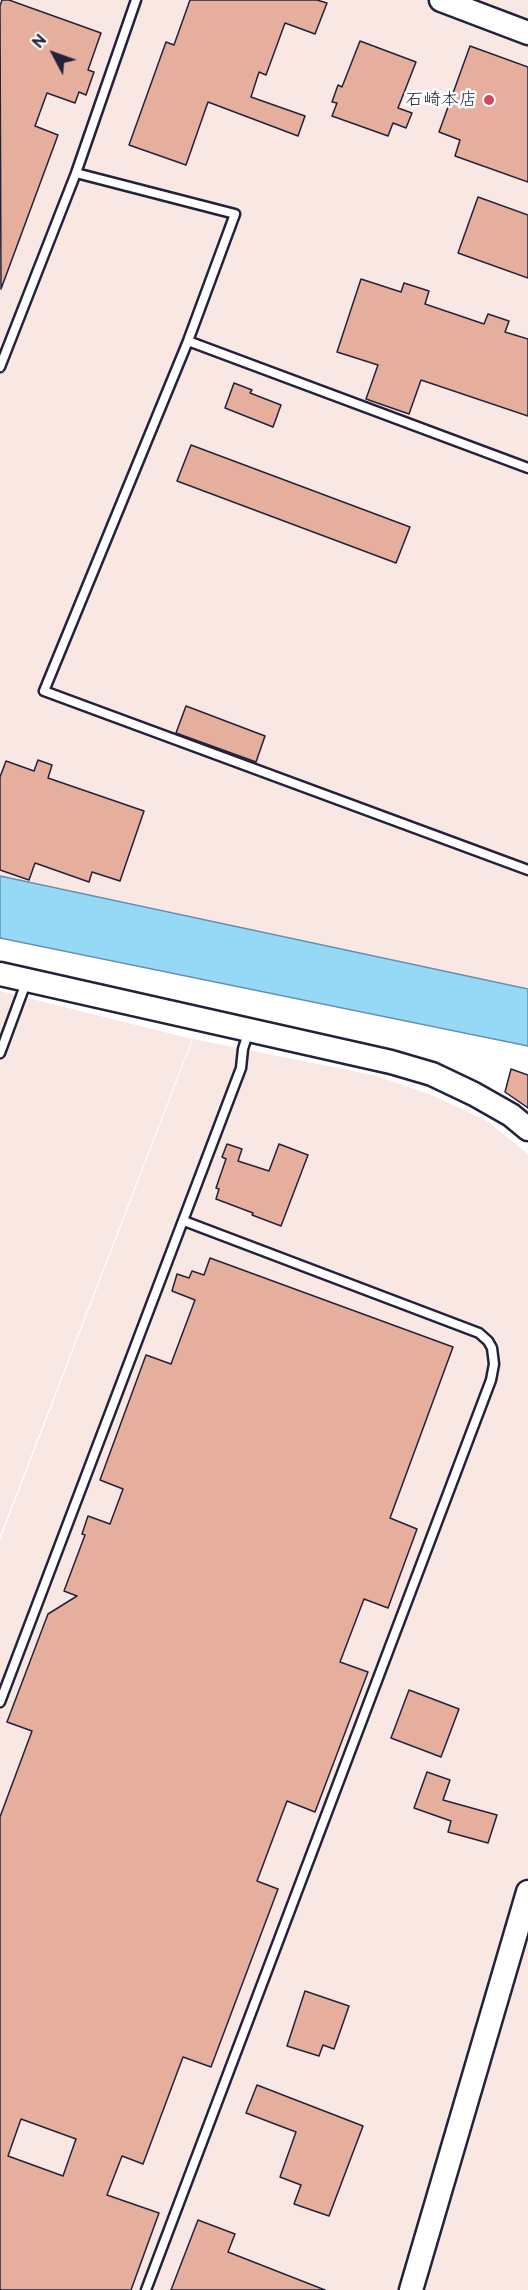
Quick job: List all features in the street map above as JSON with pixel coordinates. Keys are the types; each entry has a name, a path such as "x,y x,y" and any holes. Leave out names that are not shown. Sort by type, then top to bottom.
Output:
{"street":[{"path":"441,0 528,33"},
{"path":"0,974 391,1062 432,1074 511,1115 528,1129"},
{"path":"411,2290 528,1892"}],"lane":[{"path":"0,367 76,173 136,0"},
{"path":"76,173 235,214 188,341 45,691 528,870"},
{"path":"188,341 528,468"},
{"path":"0,1053 28,980"},
{"path":"0,1702 241,1068 243,1049 249,1030"},
{"path":"146,2290 487,1391 494,1364 492,1348 479,1333 184,1221"}],"shaded area":[{"path":"0,0 528,0 528,989 0,876"},
{"path":"0,991 192,1039 0,1536"},
{"path":"193,1039 377,1076 434,1096 487,1121 528,1154 528,2290 0,2290 0,1540"}],"water":[{"path":"0,876 528,989 528,1046 0,938"}],"building":[{"path":"2,0 9,0 101,33 88,70 94,72 86,95 79,92 75,103 47,93 35,126 58,135 1,289 0,6"},
{"path":"190,0 317,0 327,3 315,34 285,23 266,75 259,72 251,97 305,116 298,136 208,102 186,165 129,145 166,42 174,45"},
{"path":"360,41 416,62 398,108 412,113 406,128 393,123 388,136 332,116 337,103 332,102 338,85 342,87"},
{"name":"石崎本店","path":"470,46 528,67 528,182 455,156 460,140 439,132"},
{"path":"478,197 528,215 528,278 458,253"},
{"path":"361,279 401,292 404,283 429,291 425,304 484,324 488,314 509,321 505,332 528,339 528,416 421,380 409,414 366,399 378,365 337,352"},
{"path":"234,383 252,390 250,393 281,405 273,427 225,408"},
{"path":"191,445 410,527 396,563 177,481"},
{"path":"186,706 265,736 256,762 176,733"},
{"path":"38,760 52,765 48,778 144,811 120,881 92,872 89,882 35,863 29,880 0,870 0,777 6,761 34,771"},
{"path":"511,1069 528,1075 528,1108 505,1092"},
{"path":"227,1144 242,1149 238,1161 269,1171 279,1144 308,1155 281,1226 216,1199 219,1189 216,1188 226,1159 222,1157"},
{"path":"210,1258 453,1347 390,1518 417,1529 388,1608 364,1599 340,1662 368,1672 315,1812 287,1801 257,1881 278,1889 211,2067 183,2057 143,2164 122,2156 107,2195 159,2213 131,2290 0,2290 0,1817 32,1731 7,1722 48,1614 77,1596 64,1591 85,1535 82,1534 88,1516 110,1524 123,1489 100,1480 146,1355 171,1364 195,1300 172,1291 177,1274 189,1278 192,1271 204,1275","holes":["21,2119 76,2139 63,2176 8,2156"]},
{"path":"409,1690 459,1709 441,1757 391,1738"},
{"path":"427,1772 450,1780 443,1800 497,1815 488,1843 448,1832 451,1821 414,1808"},
{"path":"305,1991 349,2006 334,2049 323,2045 319,2056 287,2046"},
{"path":"257,2085 363,2126 329,2216 294,2204 301,2185 280,2177 296,2132 246,2113"},
{"path":"198,2220 235,2234 228,2252 325,2290 171,2290"}],"place":[{"name":"石崎本店","path":"489,100"}]}
